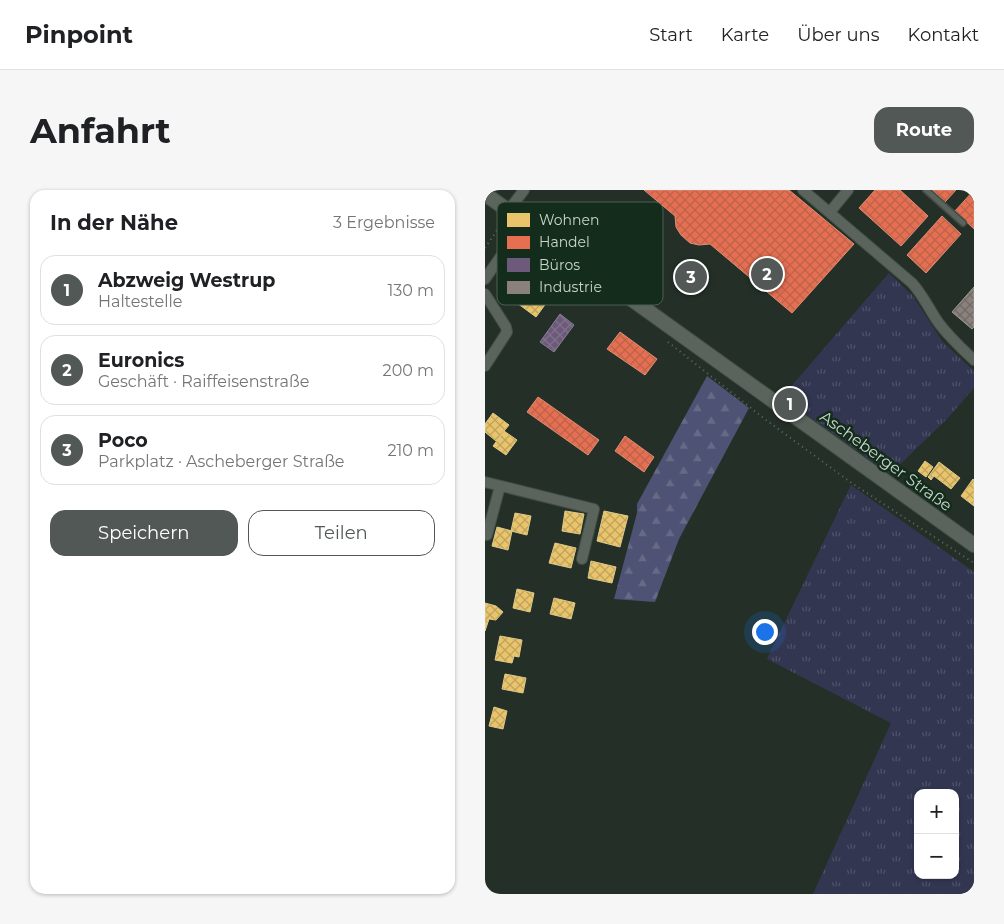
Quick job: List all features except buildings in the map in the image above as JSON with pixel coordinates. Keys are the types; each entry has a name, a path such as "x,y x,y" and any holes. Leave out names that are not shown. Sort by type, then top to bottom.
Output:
{"street":[{"path":"515,202 524,190"},
{"path":"803,190 912,283 921,292 937,321 947,334 974,360"},
{"path":"830,212 848,190"},
{"name":"Ascheberger Straße","path":"485,194 497,206"},
{"path":"485,279 497,261"},
{"path":"485,294 506,327 507,332 485,366"},
{"name":"Ascheberger Straße","path":"638,305 974,546"},
{"path":"485,482 594,509 582,559"},
{"path":"487,535 500,486"}],"lane":[{"path":"926,190 963,223"}],"path":[{"path":"485,248 497,229"},
{"path":"665,340 766,420 853,484 974,563"}],"green space":[{"path":"889,273 913,296 942,341 974,371 974,388 947,419 890,474 782,397"},
{"path":"707,376 749,408 679,539 655,602 614,599 637,513 637,504"},
{"path":"851,485 974,572 974,894 813,894 891,723 767,659"}],"place":[{"name":"Euronics","path":"767,274"},
{"name":"Poco","path":"691,277"},
{"name":"Abzweig Westrup","path":"790,404"}]}
